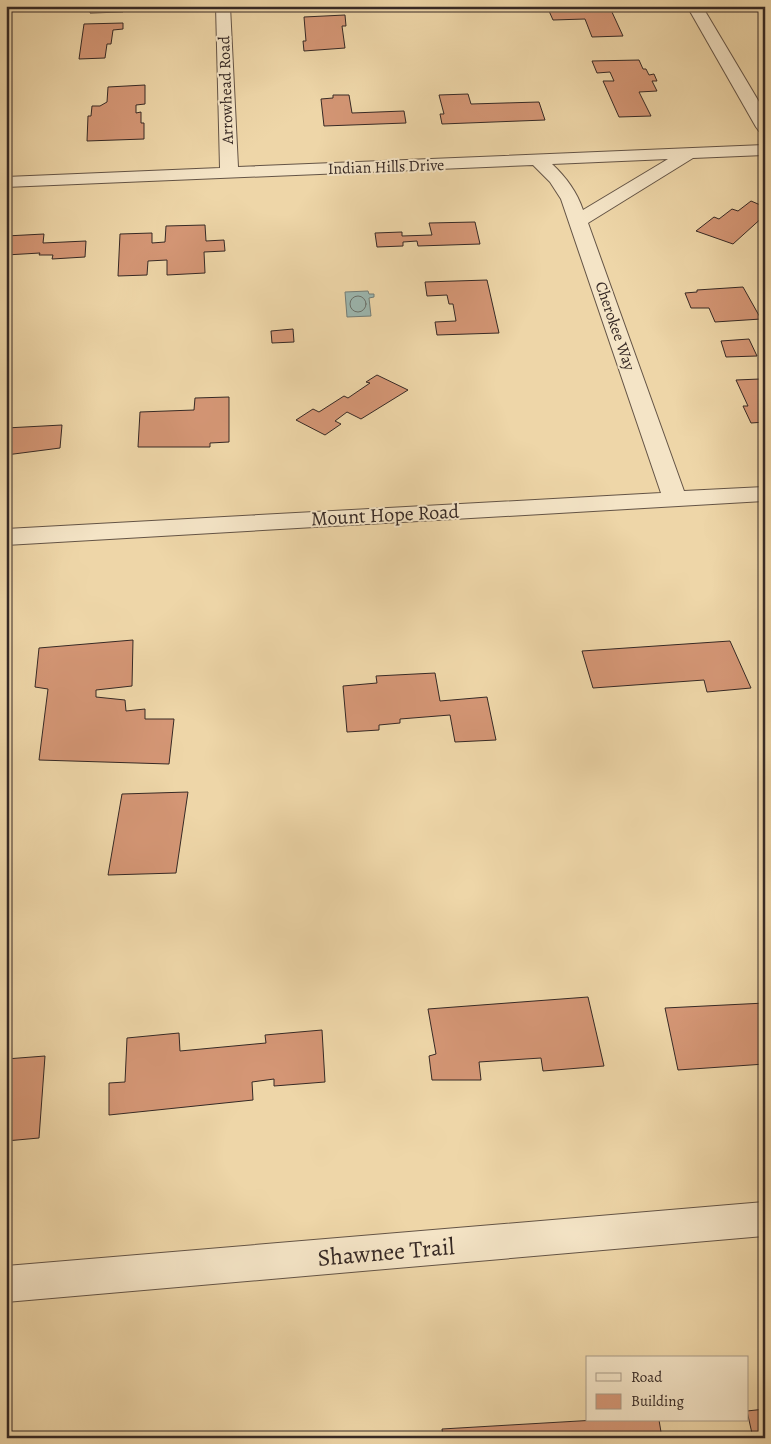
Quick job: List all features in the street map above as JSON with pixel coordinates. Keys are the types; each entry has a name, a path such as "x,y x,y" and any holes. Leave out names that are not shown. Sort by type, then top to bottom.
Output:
{"street":[{"name":"Arrowhead Road","path":"223,6 229,173"},
{"path":"694,6 765,127"},
{"name":"Indian Hills Drive","path":"6,182 765,150"},
{"path":"578,221 690,154"},
{"name":"Cherokee Way","path":"539,161 564,189 578,221 675,500"},
{"name":"Mount Hope Road","path":"6,537 765,494"},
{"name":"Shawnee Trail","path":"6,1284 765,1219"}],"water":[{"path":"368,291 369,294 374,294 374,297 369,298 371,316 347,317 345,292"}],"building":[{"path":"91,6 124,6 123,12 90,13"},
{"path":"611,10 623,36 592,37 585,19 553,20 549,11"},
{"path":"345,15 346,26 342,26 345,48 304,51 303,41 306,41 304,17"},
{"path":"123,23 123,29 113,30 111,44 107,44 105,58 79,59 84,24"},
{"path":"639,60 643,69 646,69 649,75 654,74 657,81 652,81 657,91 639,92 651,116 619,117 603,81 614,81 610,72 597,73 592,61"},
{"path":"145,85 145,104 136,105 136,113 141,112 141,123 144,123 144,139 87,141 88,116 91,116 92,106 100,106 107,102 108,87"},
{"path":"468,94 471,104 539,102 545,120 442,124 440,114 444,114 439,95"},
{"path":"333,95 349,95 352,113 404,111 406,123 324,126 321,99 333,98"},
{"path":"751,201 765,207 765,215 733,244 696,231 714,217 719,219 732,209 738,211"},
{"path":"475,222 480,244 418,246 417,241 403,242 403,246 377,247 375,233 402,232 402,236 432,235 429,223"},
{"path":"205,225 206,241 224,240 225,251 204,252 205,273 167,275 167,260 148,261 147,275 118,276 120,234 152,233 152,243 165,242 166,226"},
{"path":"44,234 43,243 86,241 85,257 52,259 53,255 39,255 40,253 6,255 6,236"},
{"path":"487,280 499,333 437,335 435,322 456,321 453,304 449,304 447,295 427,296 425,282"},
{"path":"743,287 761,319 715,322 709,308 691,308 685,293 697,292 697,290"},
{"path":"293,329 294,342 272,343 271,331"},
{"path":"749,339 757,356 726,357 721,341"},
{"path":"377,375 408,390 361,419 347,412 335,421 341,424 325,435 296,420 313,409 319,412 344,396 348,398 370,383 366,382"},
{"path":"760,379 765,387 765,422 751,423 743,406 748,406 736,380"},
{"path":"229,397 229,442 210,443 210,447 138,447 140,412 194,410 195,398"},
{"path":"62,425 60,448 6,455 6,428"},
{"path":"133,640 132,686 96,690 96,697 125,700 126,711 145,709 145,719 174,719 169,764 39,760 48,689 35,687 39,648"},
{"path":"730,641 751,688 707,692 704,680 593,688 582,651"},
{"path":"435,673 440,701 487,697 496,740 455,742 450,715 400,719 400,723 379,725 379,730 347,732 343,686 377,683 376,676"},
{"path":"188,792 176,873 108,875 122,794"},
{"path":"588,997 604,1066 543,1071 541,1058 479,1062 481,1080 432,1080 429,1056 436,1054 428,1009"},
{"path":"765,1003 765,1064 678,1070 665,1008"},
{"path":"322,1030 325,1082 274,1086 274,1079 252,1082 253,1100 109,1115 109,1083 125,1082 127,1038 179,1033 180,1051 266,1043 265,1035"},
{"path":"45,1056 39,1138 6,1141 6,1059"},
{"path":"765,1409 765,1438 753,1438 748,1411"},
{"path":"586,1421 659,1422 662,1438 443,1438 442,1429"}]}
